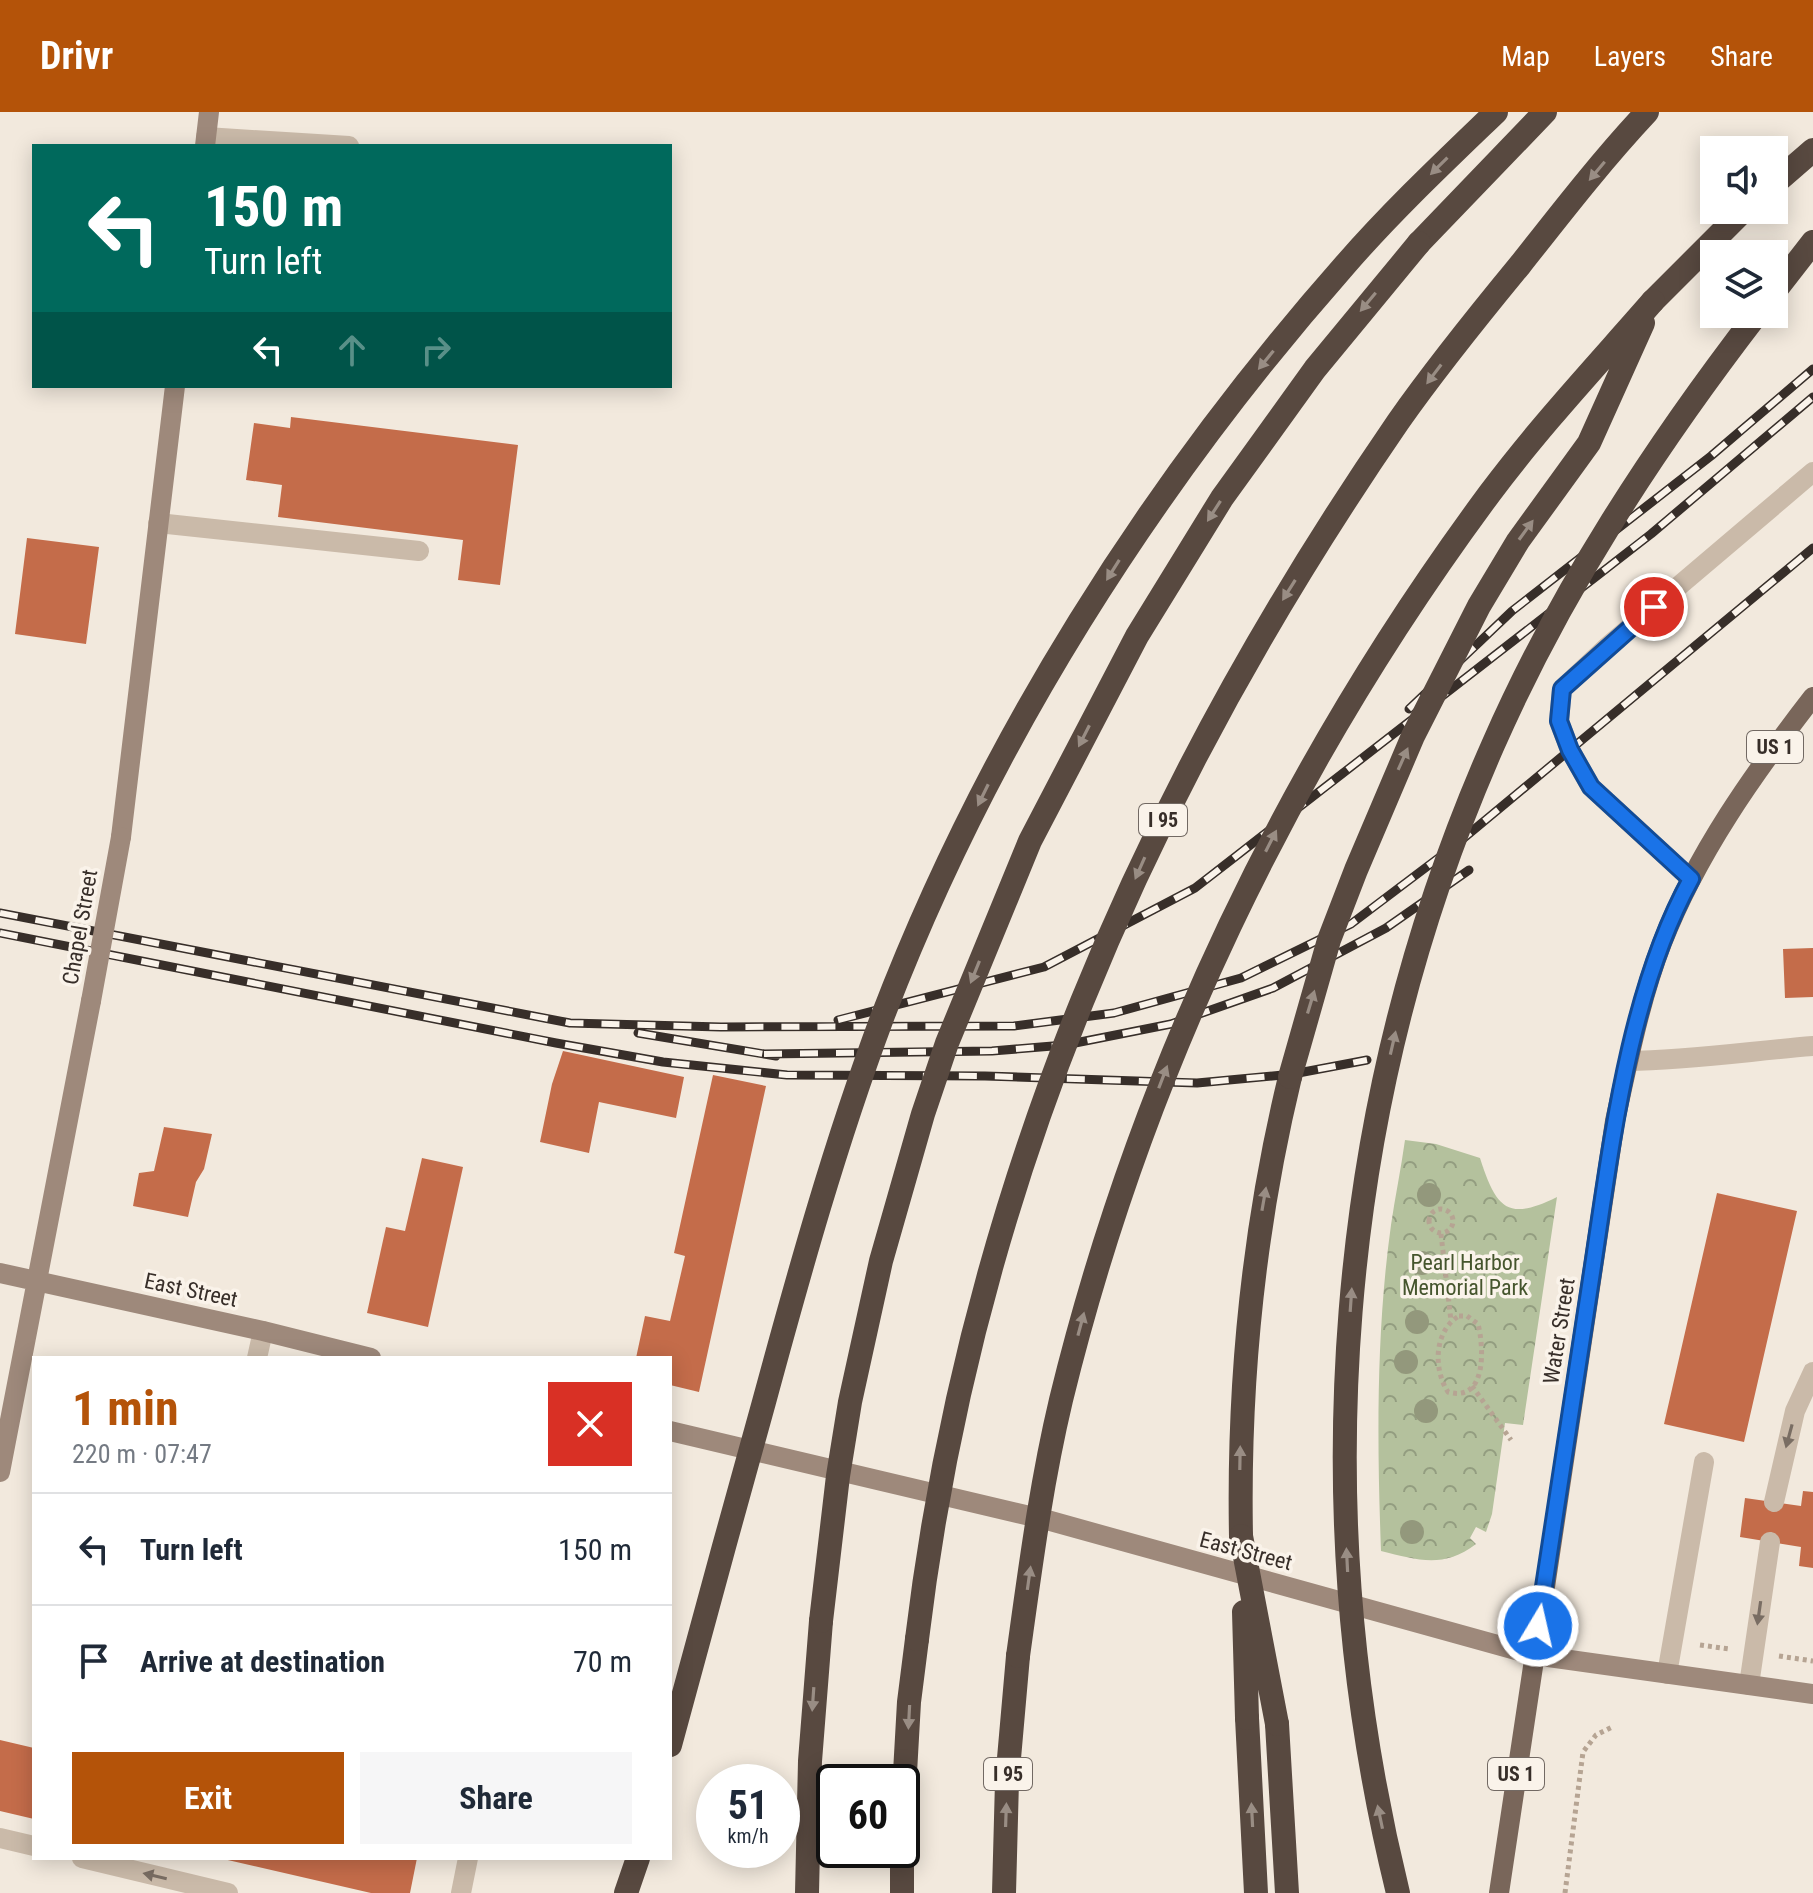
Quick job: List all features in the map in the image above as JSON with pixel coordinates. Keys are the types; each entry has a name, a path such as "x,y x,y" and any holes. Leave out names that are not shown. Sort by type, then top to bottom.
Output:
{"highway":[{"path":"672,1738 840,1134 884,1014 934,895 988,784 1114,567 1186,463 1345,264 1496,112"},
{"path":"807,1893 814,1692 828,1547 850,1402 881,1261 903,1182 947,1043 984,950 1030,841 1095,713 1178,566 1222,498 1315,369 1379,289 1545,112"},
{"name":"I 95","path":"906,1764 918,1624 948,1439 972,1331 1007,1207 1048,1086 1145,856 1203,740 1264,631 1400,419 1477,318 1647,112"},
{"path":"1788,172 1813,150"},
{"name":"I 95","path":"1004,1893 1007,1781 1018,1656 1036,1528 1060,1402 1126,1175 1177,1042 1228,927 1286,812 1349,704 1418,596 1491,492 1572,393 1653,301 1730,224"},
{"path":"1788,274 1813,242"},
{"path":"1256,1893 1241,1536 1241,1404 1262,1209 1290,1077 1329,940 1385,801 1445,671 1518,541 1589,443 1653,301"},
{"path":"1398,1893 1369,1758 1350,1613 1345,1530 1346,1367 1351,1297 1378,1105 1400,1011 1456,833 1534,659 1621,505 1747,328"},
{"path":"1241,1536 1277,1724 1287,1893"},
{"path":"626,1893 637,1860"},
{"path":"902,1868 902,1893"}],"main road":[{"path":"205,142 209,112"},
{"name":"Chapel Street","path":"0,1472 121,837 175,388"},
{"name":"Water Street","path":"1499,1893 1615,1121 1628,1061 1662,944 1691,879 1777,743 1813,697"},
{"name":"East Street","path":"0,1273 363,1356"},
{"name":"East Street","path":"672,1431 1047,1520 1534,1655 1813,1694"}],"street":[{"path":"205,142 277,144"},
{"path":"1691,879 1591,787 1570,750 1559,721 1562,689 1608,646 1813,472"},
{"path":"158,523 419,551"},
{"path":"1628,1061 1682,1060 1813,1046"},
{"path":"257,1356 263,1331"},
{"path":"1774,1502 1795,1411 1813,1372"},
{"path":"1667,1674 1704,1462"},
{"path":"1749,1685 1770,1542"},
{"path":"0,1838 32,1846"},
{"path":"90,1860 228,1893"},
{"path":"461,1893 468,1860"}],"path":[{"path":"1444,1209 1451,1214 1453,1223 1449,1230 1441,1234 1432,1229 1430,1216 1436,1210 1444,1209"},
{"path":"1441,1234 1451,1321"},
{"path":"1459,1316 1467,1316 1478,1324 1482,1367 1472,1386 1466,1392 1457,1394 1448,1392 1442,1383 1438,1352 1451,1321 1459,1316"},
{"path":"1472,1386 1511,1440"},
{"path":"1565,1893 1583,1752 1596,1735 1612,1727"}],"green space":[{"name":"Pearl Harbor Memorial Park","path":"1405,1140 1436,1144 1480,1158 1492,1189 1506,1206 1526,1208 1557,1197 1523,1425 1505,1423 1492,1514 1486,1532 1476,1527 1470,1538 1476,1544 1441,1560 1381,1551 1378,1429 1380,1347 1386,1265"}],"building":[{"path":"291,417 518,445 500,585 458,580 463,540 278,517 282,485 246,480 254,423 290,428"},
{"path":"27,538 99,547 86,644 15,634"},
{"path":"1813,948 1813,997 1785,998 1783,949"},
{"path":"563,1051 684,1077 676,1118 599,1102 589,1153 540,1142 552,1084"},
{"path":"713,1075 766,1086 699,1392 672,1385 672,1356 636,1356 645,1316 670,1321 685,1256 674,1253"},
{"path":"164,1127 212,1134 188,1217 133,1206 139,1173 154,1171"},
{"path":"422,1158 463,1167 428,1327 367,1313 386,1227 405,1231"},
{"path":"1717,1193 1797,1211 1744,1442 1664,1424"},
{"path":"1803,1491 1813,1492 1813,1568 1799,1566 1801,1547 1740,1537 1745,1498 1801,1506"},
{"path":"0,1740 32,1748 32,1819 0,1811"},
{"path":"228,1860 417,1860 410,1893 371,1893"}],"railway":[{"path":"1409,709 1512,611 1711,456 1813,369"},
{"path":"838,1020 1044,967 1195,888 1651,534 1813,397"},
{"path":"0,913 570,1023 721,1027 1014,1026 1114,1013 1241,978 1351,924 1453,847 1813,548"},
{"path":"764,1054 992,1051 1065,1045 1171,1024 1273,988 1386,928 1469,870"},
{"path":"0,933 556,1043 663,1062 787,1075 985,1076 1197,1083 1293,1074 1367,1060"},
{"path":"638,1033 776,1056"}],"route":[{"path":"1538,1626 1615,1121 1643,1003 1662,944 1691,879 1591,787 1570,750 1559,721 1562,689 1654,607"}]}
